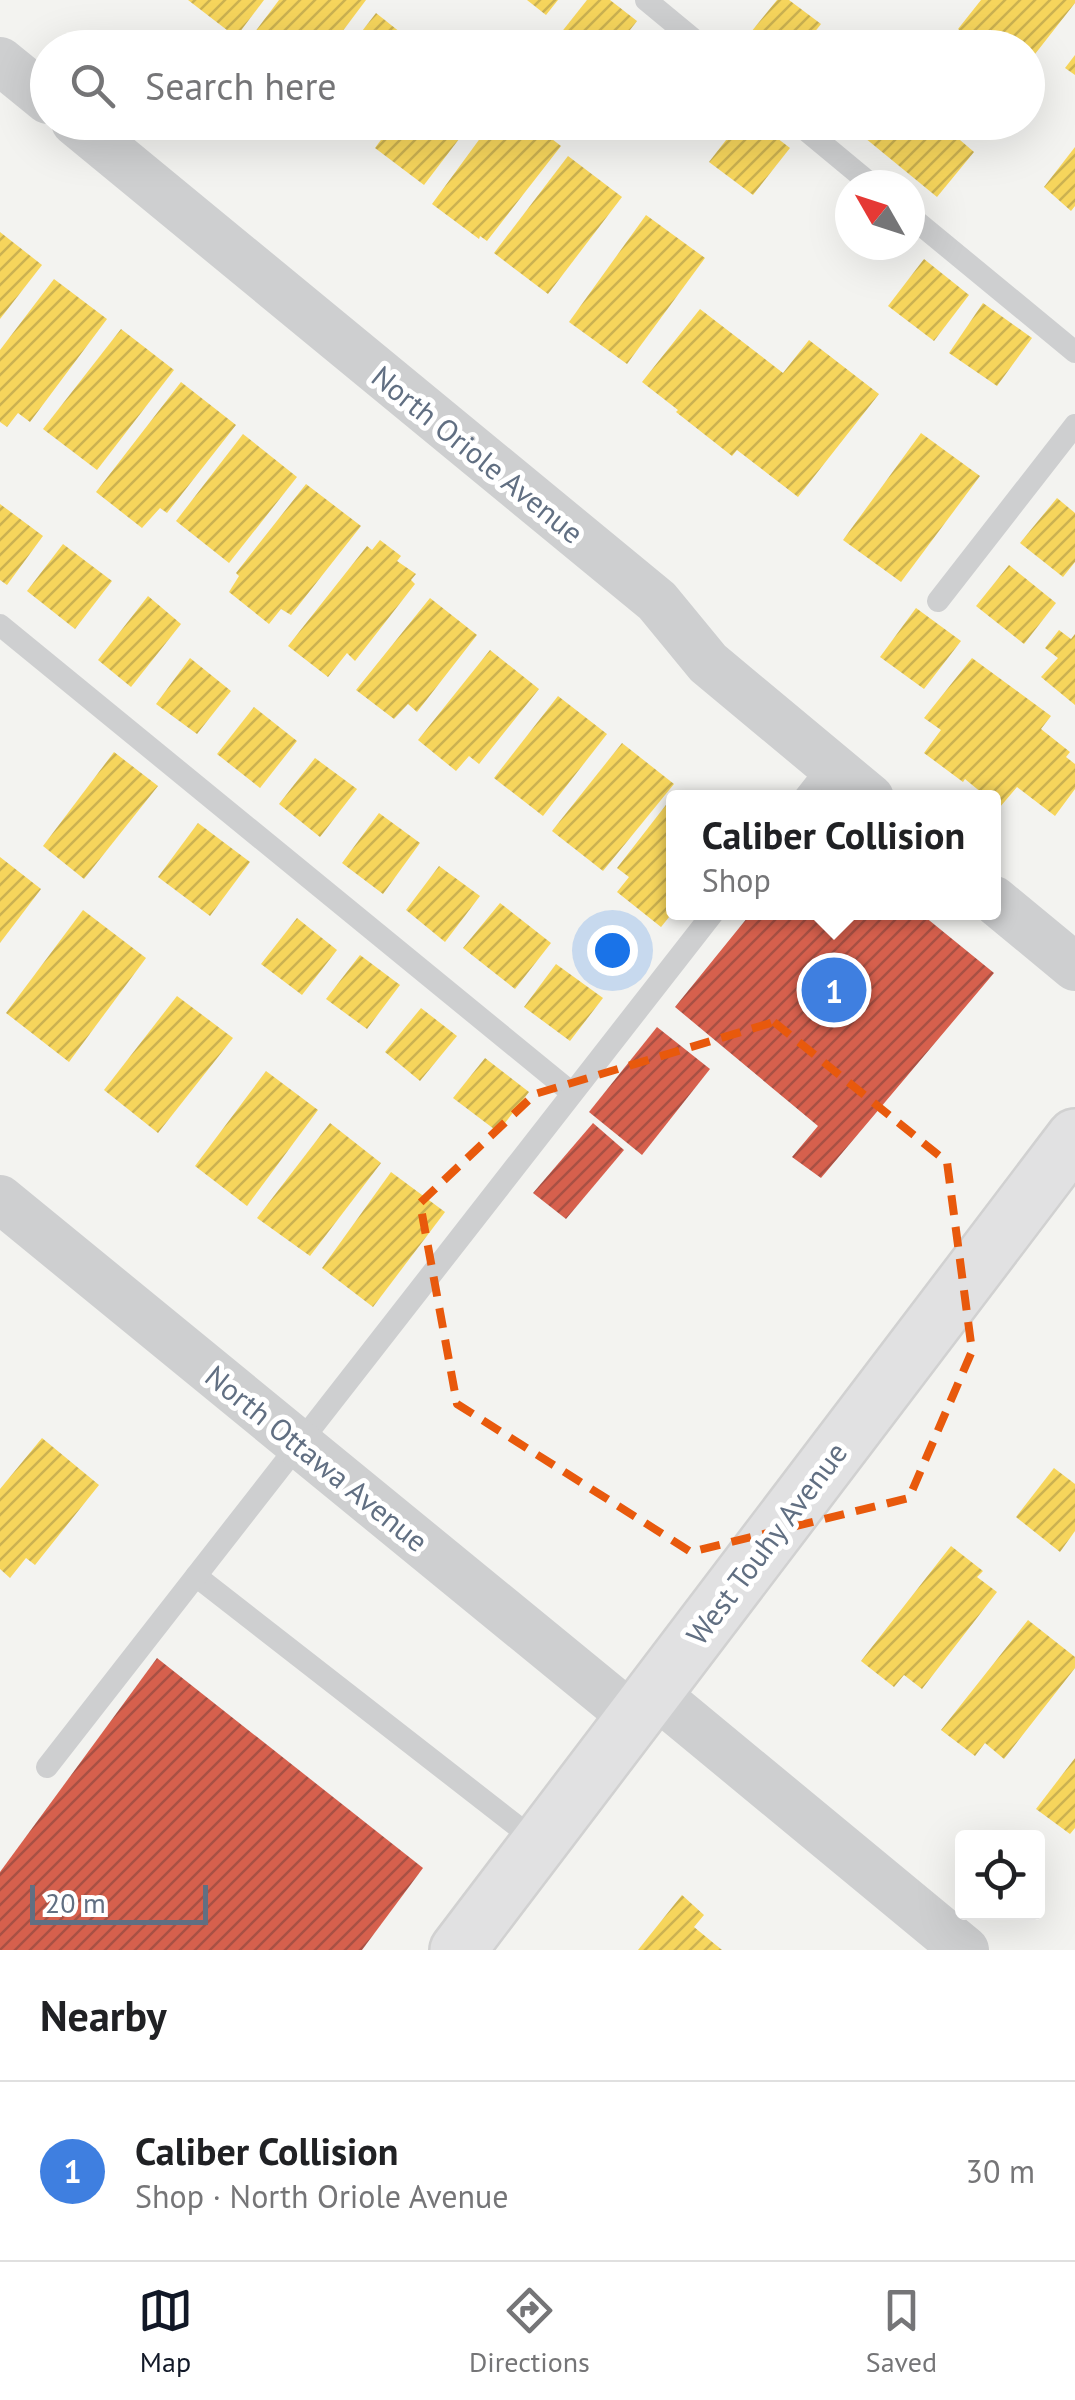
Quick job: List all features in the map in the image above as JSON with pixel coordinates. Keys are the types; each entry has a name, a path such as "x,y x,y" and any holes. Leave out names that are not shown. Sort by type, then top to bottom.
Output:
{"main road":[{"name":"West Touhy Avenue","path":"458,1950 1075,1137"}],"street":[{"path":"0,61 30,85"},
{"name":"North Oriole Avenue","path":"96,140 657,601 708,663 817,781 845,790"},
{"path":"1001,906 1075,967"},
{"name":"North Ottawa Avenue","path":"0,1199 298,1443 965,1950"}],"lane":[{"path":"646,0 682,30"},
{"path":"818,140 854,170"},
{"path":"925,228 1075,352"},
{"path":"938,601 1075,424"},
{"path":"0,625 572,1094"},
{"path":"48,1767 708,920"},
{"path":"196,1576 540,1844"}],"highlighted area":[{"path":"774,1022 947,1162 972,1351 909,1498 691,1552 457,1404 420,1203 535,1094"}],"building: Homes":[{"path":"188,0 264,0 241,30 227,30"},
{"path":"279,0 366,0 344,30 256,30"},
{"path":"527,0 558,0 546,15"},
{"path":"587,0 610,0 637,21 630,30 563,30"},
{"path":"777,0 789,0 821,24 816,30 753,30"},
{"path":"981,0 1075,0 1045,41 1045,30 958,29"},
{"path":"376,13 397,30 363,30"},
{"path":"1075,55 1075,75 1065,68"},
{"path":"381,140 458,140 424,185 375,148"},
{"path":"479,140 553,140 561,146 487,241 432,204"},
{"path":"726,140 780,140 790,148 753,195 709,162"},
{"path":"867,140 960,140 974,152 937,197 925,187 925,170 904,170"},
{"path":"1075,147 1075,206 1071,211 1044,187"},
{"path":"568,156 622,197 548,294 494,253"},
{"path":"646,215 705,258 627,364 569,322"},
{"path":"0,232 42,265 0,319"},
{"path":"923,260 969,295 934,341 888,306"},
{"path":"54,279 107,319 30,422 18,413 7,427 0,422 0,350"},
{"path":"983,303 1032,338 997,386 949,353"},
{"path":"700,309 783,373 809,340 879,394 798,497 737,450 732,456 642,382"},
{"path":"121,329 174,370 97,470 43,429"},
{"path":"181,382 236,425 167,513 160,508 142,528 96,492"},
{"path":"921,433 980,476 901,582 843,540"},
{"path":"243,434 297,477 229,563 176,521"},
{"path":"306,484 361,526 291,615 281,609 269,624 229,592 239,576 236,573"},
{"path":"1057,498 1075,513 1075,562 1063,577 1020,543"},
{"path":"0,504 43,536 7,585 0,580"},
{"path":"380,540 401,556 397,561 416,574 411,580 415,584 355,661 347,653 328,677 288,646 367,546 372,550"},
{"path":"63,544 112,581 75,629 27,591"},
{"path":"1009,565 1056,603 1024,644 976,606"},
{"path":"148,596 181,624 131,687 98,660"},
{"path":"430,598 477,635 417,712 408,704 394,719 356,690"},
{"path":"916,608 961,641 924,689 880,657"},
{"path":"1059,630 1071,639 1075,634 1075,705 1041,677 1058,658 1045,648"},
{"path":"490,650 539,689 479,764 469,756 456,771 418,740"},
{"path":"190,658 231,691 197,734 156,704"},
{"path":"972,658 1051,716 1041,729 1070,752 1066,757 1075,764 1075,789 1055,816 1017,787 1001,806 1001,790 978,790 924,753 941,730 924,718"},
{"path":"558,696 607,734 543,816 494,778"},
{"path":"254,707 297,741 260,788 217,754"},
{"path":"622,743 674,784 603,871 552,831"},
{"path":"114,752 158,786 84,879 43,846"},
{"path":"315,758 357,789 320,837 279,804"},
{"path":"666,805 667,920 661,927 617,892 629,877 617,868"},
{"path":"379,813 420,843 383,894 342,863"},
{"path":"198,823 250,862 210,916 158,877"},
{"path":"0,857 41,889 0,943"},
{"path":"439,866 480,896 445,942 406,910"},
{"path":"500,903 551,943 515,989 463,948"},
{"path":"83,910 146,958 69,1062 6,1013"},
{"path":"297,918 337,950 302,995 261,964"},
{"path":"360,955 400,985 367,1029 326,999"},
{"path":"556,964 603,998 570,1041 524,1007"},
{"path":"177,996 233,1038 158,1133 104,1090"},
{"path":"421,1008 457,1036 420,1081 385,1052"},
{"path":"485,1058 529,1092 498,1132 453,1098"},
{"path":"266,1071 318,1110 247,1206 195,1166"},
{"path":"330,1123 381,1163 310,1256 257,1218"},
{"path":"391,1172 445,1212 373,1307 322,1268"},
{"path":"42,1438 99,1485 35,1565 26,1558 10,1578 0,1569 0,1489"},
{"path":"1054,1468 1075,1484 1075,1531 1060,1552 1016,1517"},
{"path":"951,1546 983,1571 977,1577 997,1592 922,1689 904,1675 894,1687 861,1661"},
{"path":"1028,1620 1075,1657 1075,1668 1004,1759 985,1743 975,1756 941,1730"},
{"path":"1075,1758 1075,1828 1070,1834 1036,1809"},
{"path":"682,1895 704,1915 694,1927 722,1950 638,1950"}],"building: Shops":[{"path":"746,920 929,920 994,973 821,1178 792,1157 818,1126 675,1007"},
{"path":"657,1027 710,1069 642,1155 589,1112"},
{"path":"593,1123 624,1150 566,1219 533,1193"},
{"path":"157,1658 423,1868 362,1950 0,1950 0,1872"}],"place":[{"name":"Caliber Collision","path":"834,990"}]}
